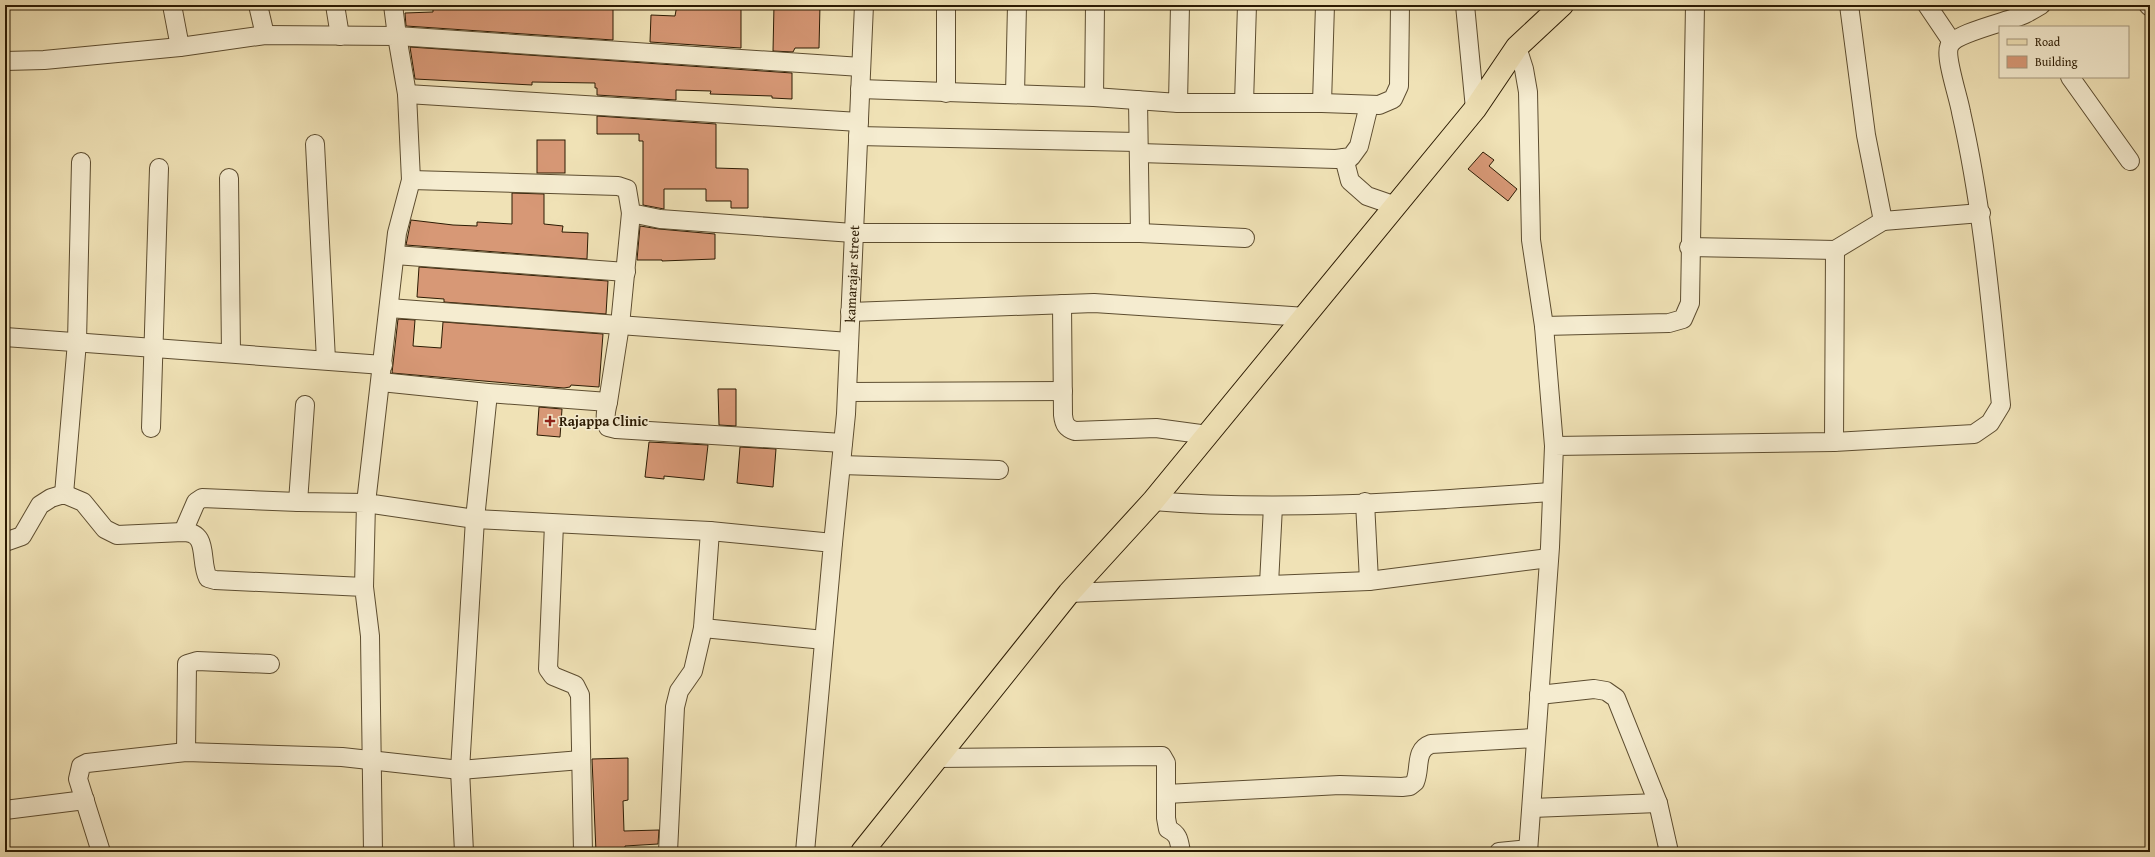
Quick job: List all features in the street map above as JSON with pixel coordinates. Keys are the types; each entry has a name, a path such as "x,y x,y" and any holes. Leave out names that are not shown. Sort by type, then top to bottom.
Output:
{"main road":[{"path":"862,852 1069,593 1154,501 1306,317 1475,109 1517,47 1555,8"}],"street":[{"path":"172,5 180,47"},
{"path":"258,5 265,35"},
{"path":"335,5 340,36"},
{"path":"373,852 370,636 364,586 366,503 397,233 411,180 407,94 393,5"},
{"name":"kamarajar street","path":"805,852 847,392 864,5"},
{"path":"946,5 946,93"},
{"path":"1015,94 1017,5"},
{"path":"1094,97 1095,5"},
{"path":"1178,103 1180,5"},
{"path":"1244,103 1246,5"},
{"path":"1322,103 1325,5"},
{"path":"860,89 1094,97 1178,103 1322,103 1379,105 1393,99 1399,86 1400,5"},
{"path":"1465,5 1475,109"},
{"path":"1544,326 1669,323 1683,319 1690,303 1695,5"},
{"path":"1849,5 1866,135 1883,221"},
{"path":"1554,446 1834,442 1974,434 1990,423 2001,405 1981,212 1950,50 1927,5"},
{"path":"2007,26 2029,21 2041,5"},
{"path":"1950,50 1962,36 1999,28"},
{"path":"5,61 44,60 180,47 265,35 397,36 861,67"},
{"path":"1499,852 1528,851 1549,558 1554,446 1544,326 1532,240 1528,92 1524,69 1517,47"},
{"path":"2071,78 2130,161"},
{"path":"407,94 858,129 1139,147 1344,158 1351,157 1359,146 1369,105"},
{"path":"1138,100 1140,233"},
{"path":"315,144 326,360"},
{"path":"1344,158 1350,181 1367,196 1396,206"},
{"path":"64,494 77,342 81,162"},
{"path":"151,428 159,168"},
{"path":"229,178 231,353"},
{"path":"411,180 618,186 627,189 631,213 620,325 605,413 608,427 616,429 843,443"},
{"path":"1690,247 1835,250 1883,221 1981,212"},
{"path":"631,213 660,219 853,234 1140,233 1245,238"},
{"path":"1834,442 1835,250"},
{"path":"395,255 626,272"},
{"path":"850,312 1094,303 1306,317"},
{"path":"1062,304 1064,422 1070,429 1075,431 1156,428 1208,435"},
{"path":"389,308 849,342"},
{"path":"5,337 326,360 382,373 488,393 608,402"},
{"path":"847,392 1063,391"},
{"path":"464,852 460,770 475,519 488,393"},
{"path":"298,502 305,405"},
{"path":"841,465 999,470"},
{"path":"1154,501 1204,505 1273,506 1552,492"},
{"path":"5,542 22,536 40,506 51,498 64,494 83,502 105,529 117,535 183,532 191,532 198,535 202,544 205,574 208,578 364,586"},
{"path":"183,532 196,502 202,498 366,503 475,519 710,531 833,542"},
{"path":"1365,502 1369,581"},
{"path":"1269,584 1273,506"},
{"path":"554,524 548,669 552,676 575,685 578,690 583,852"},
{"path":"668,852 675,707 679,691 693,671 703,628 710,531"},
{"path":"1069,593 1369,581 1549,558"},
{"path":"703,628 824,640"},
{"path":"186,752 186,664 196,661 270,664"},
{"path":"1538,695 1594,689 1606,691 1616,698 1658,803 1669,852"},
{"path":"1166,794 1340,785 1406,786 1415,782 1420,752 1426,745 1438,742 1535,738"},
{"path":"101,852 78,779 78,772 81,766 87,763 186,752 371,760 460,770 581,760"},
{"path":"937,758 1162,756 1166,763 1166,818 1168,829 1175,832 1179,839 1181,852"},
{"path":"5,810 85,800"},
{"path":"1532,808 1658,803"}],"building":[{"path":"433,5 588,5 588,9 613,9 613,40 406,26 405,13 433,12"},
{"path":"677,5 741,5 741,48 650,42 651,15 675,16"},
{"path":"774,5 820,5 819,48 795,48 793,52 773,51"},
{"path":"410,47 792,73 792,99 772,98 772,96 710,94 711,91 676,90 676,100 597,95 595,83 532,82 532,85 415,79"},
{"path":"597,116 716,124 716,168 748,169 748,208 731,208 731,201 706,201 706,189 664,189 664,209 643,205 643,141 639,141 639,134 597,134"},
{"path":"537,140 565,140 565,173 537,173"},
{"path":"1483,152 1494,160 1489,166 1517,189 1508,201 1468,169"},
{"path":"512,193 544,194 544,224 563,226 562,232 588,233 587,259 406,245 411,220 477,226 477,222 512,224"},
{"path":"640,226 715,234 715,259 662,261 637,260"},
{"path":"419,267 608,281 606,314 444,302 444,299 417,297"},
{"path":"398,319 415,320 413,346 441,348 443,322 603,334 599,387 571,385 570,387 564,388 392,373"},
{"path":"718,389 736,389 736,426 719,425"},
{"path":"539,407 562,409 560,437 537,435"},
{"path":"649,442 708,445 704,480 664,476 664,479 645,477"},
{"path":"740,447 776,449 773,487 737,483"},
{"path":"628,758 628,800 623,801 624,831 659,830 658,844 625,846 625,852 596,852 592,759"}],"place":[{"name":"Rajappa Clinic","path":"550,421"}]}
